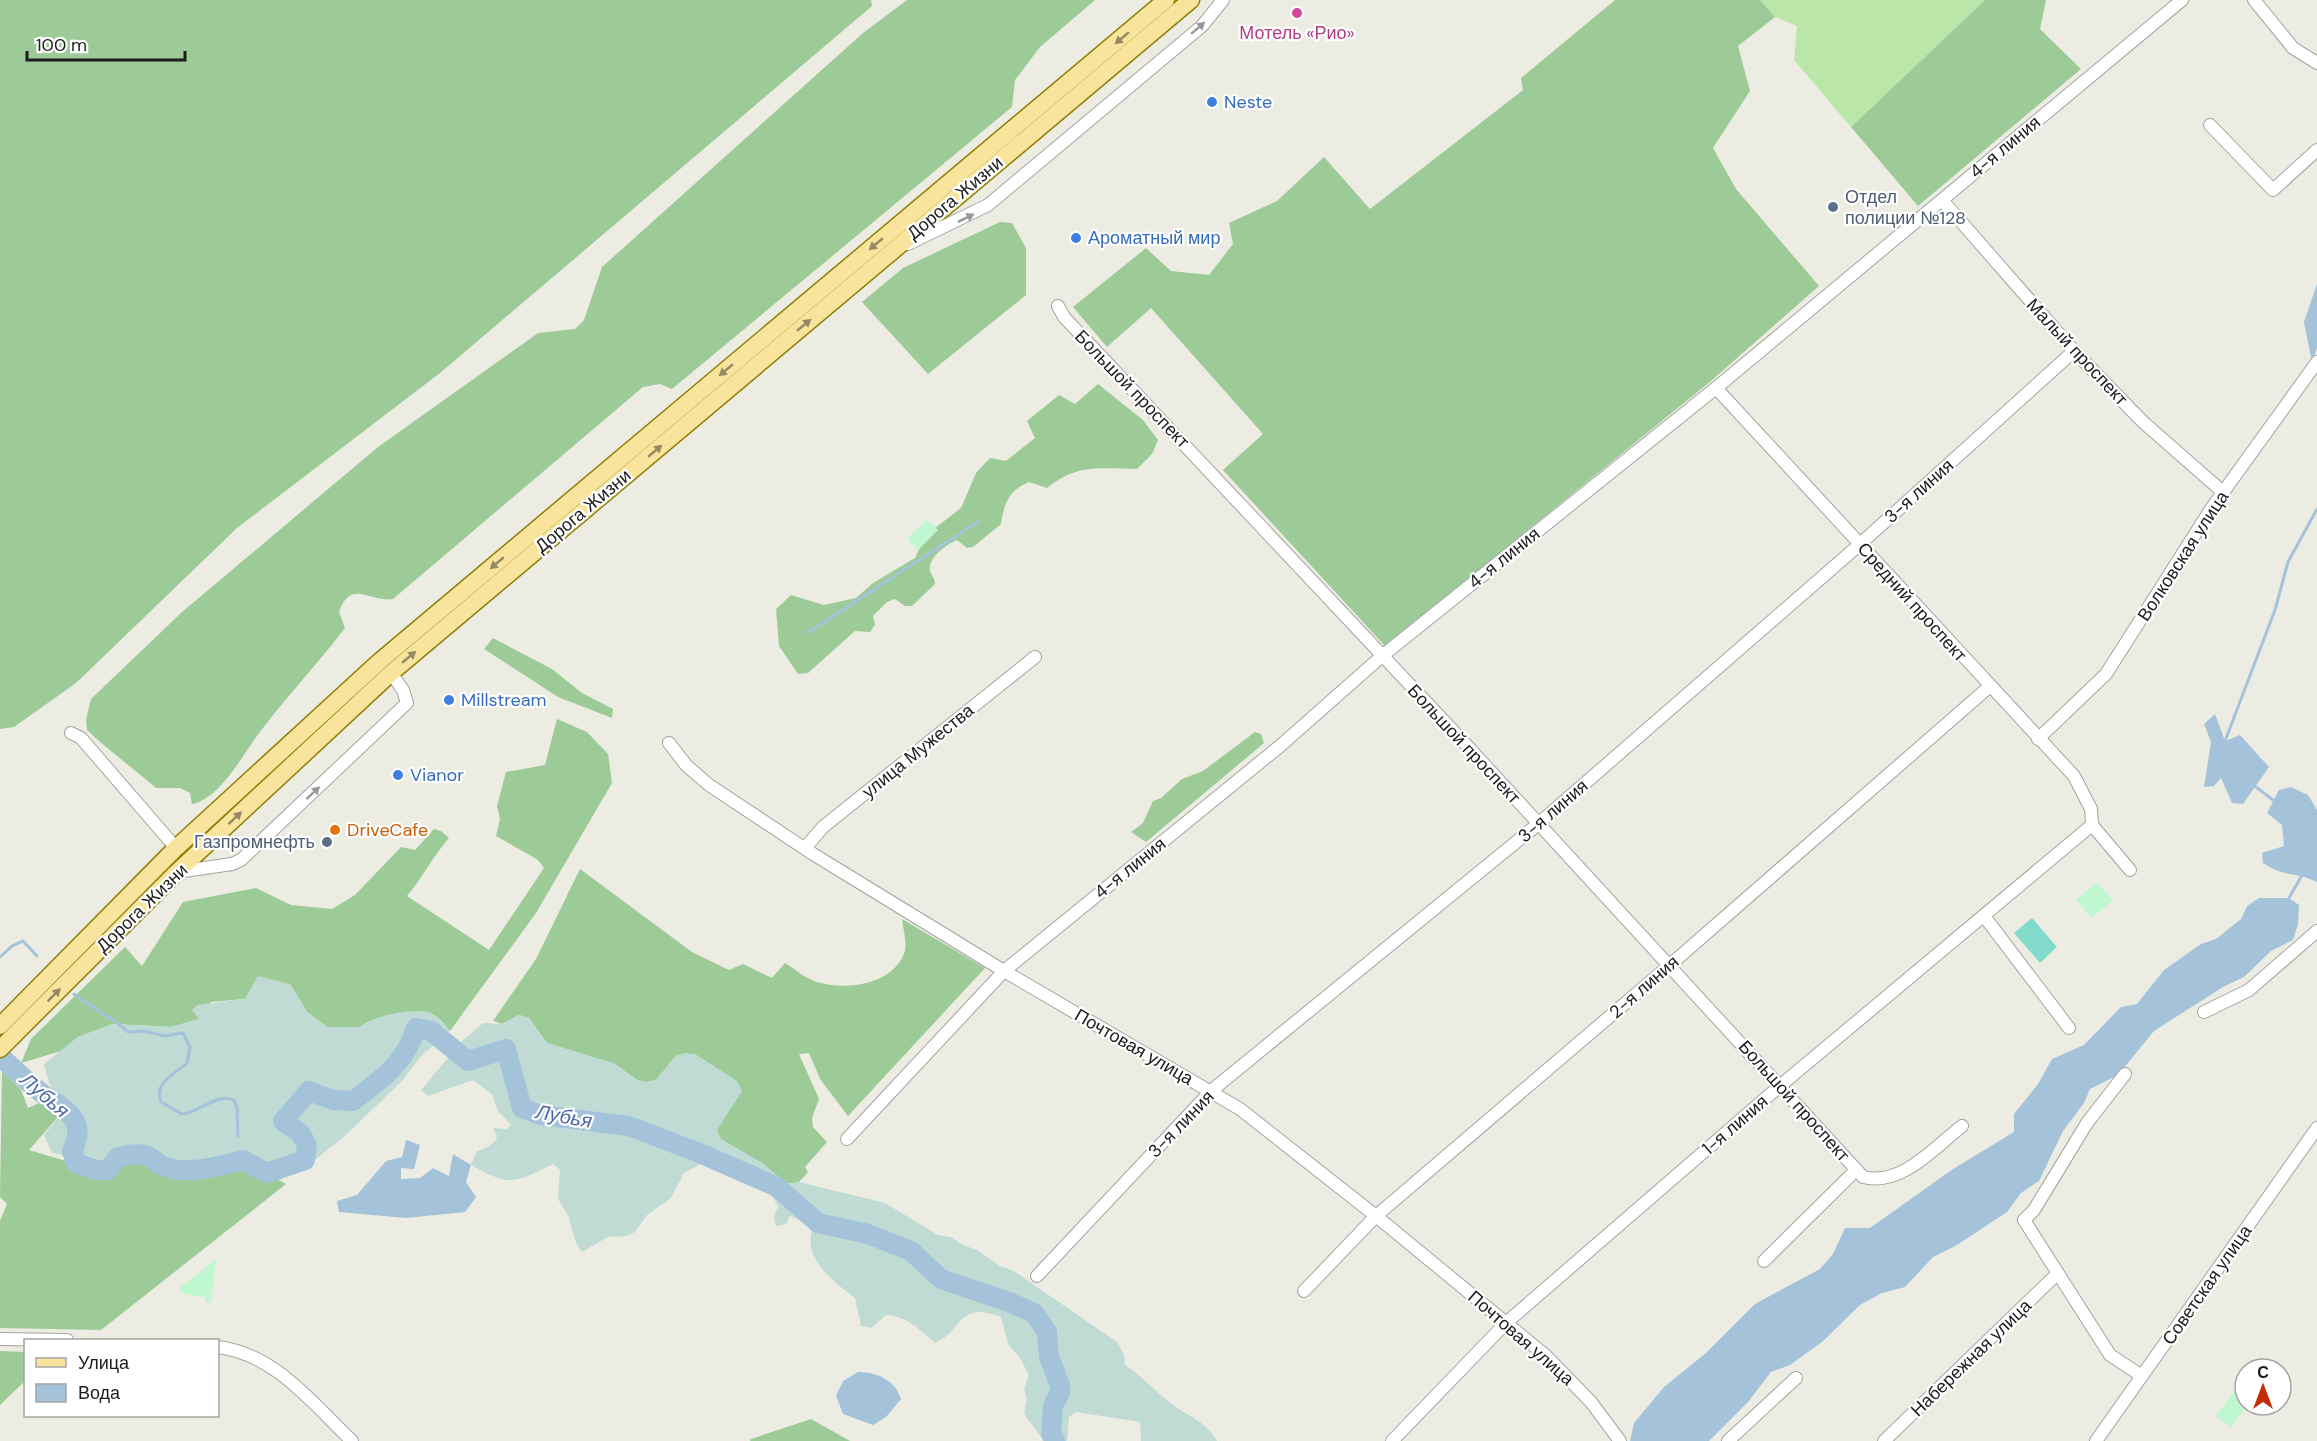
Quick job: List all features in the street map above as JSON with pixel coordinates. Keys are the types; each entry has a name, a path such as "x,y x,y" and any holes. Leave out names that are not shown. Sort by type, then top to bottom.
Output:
{"main road":[{"name":"Дорога Жизни","path":"0,1049 4,1029 176,848 380,661 1166,0"},
{"name":"Дорога Жизни","path":"4,1029 391,673 1191,0"}],"street":[{"path":"893,250 988,205 1202,26 1223,0"},
{"name":"4-я линия","path":"847,1139 1004,971 1280,746 1382,656 1716,388 2182,0"},
{"path":"2254,0 2294,48 2317,63"},
{"path":"2210,125 2273,190 2317,150"},
{"name":"Малый проспект","path":"1942,200 2074,351 2143,422 2224,493"},
{"name":"Большой проспект","path":"1058,306 1064,317 1179,436 1243,510 1670,965 1856,1170 1871,1179 1891,1177 1910,1167 1962,1126"},
{"name":"3-я линия","path":"1037,1276 1211,1091 1537,825 1859,545 2074,351"},
{"name":"Волковская улица","path":"2038,739 2106,674 2224,493 2317,362"},
{"name":"Средний проспект","path":"1716,388 1989,687 2074,776 2091,809 2092,825"},
{"name":"улица Мужества","path":"805,848 823,827 1035,657"},
{"path":"177,872 231,864 241,860 407,703 403,690 391,673"},
{"name":"2-я линия","path":"1304,1291 1376,1216 1670,965 1989,687"},
{"path":"71,733 81,738 176,848"},
{"name":"Почтовая улица","path":"669,743 686,765 709,785 805,848 1004,971 1240,1108 1507,1322 1569,1377 1620,1441"},
{"path":"2092,825 2130,870"},
{"name":"1-я линия","path":"1392,1441 1507,1322 1781,1085 2092,825"},
{"path":"1984,916 2069,1028"},
{"path":"2204,1012 2249,990 2317,931"},
{"path":"2125,1074 2097,1107 2034,1210 2024,1220 2110,1355 2142,1376"},
{"name":"Советская улица","path":"2096,1441 2317,1128"},
{"path":"1764,1262 1856,1170"},
{"name":"Набережная улица","path":"1884,1441 2057,1274"},
{"path":"0,1339 24,1340"},
{"path":"219,1347 249,1354 268,1363 352,1441"},
{"path":"1728,1441 1796,1378"}],"green space":[{"path":"0,0 871,0 872,6 440,373 237,528 76,683 14,727 0,729"},
{"path":"907,0 1095,0 1040,47 1015,80 1012,107 672,389 660,384 643,387 393,599 362,594 349,596 339,612 345,628 273,715 232,772 213,793 192,804 190,793 180,788 156,788 87,730 86,720 91,699 182,612 378,447 538,333 575,329 584,320 602,267 863,33"},
{"path":"1615,0 1760,0 1775,17 1738,46 1750,91 1713,148 1736,189 1819,286 1711,381 1385,646 1223,470 1263,434 1151,308 1107,347 1073,307 1146,248 1171,271 1209,275 1233,244 1229,223 1277,201 1324,157 1370,209 1523,90 1521,78"},
{"path":"1760,0 1985,0 1851,127 1794,60 1797,26 1775,17"},
{"path":"1985,0 2046,0 2040,29 2081,69 1918,206 1851,127"},
{"path":"1000,222 1012,223 1026,248 1026,295 928,374 862,302 903,268"},
{"path":"1098,384 1143,420 1158,440 1152,454 1137,469 1090,469 1069,474 1047,488 1029,482 1022,485 1009,498 1001,524 973,547 967,548 957,540 943,548 930,566 935,584 912,606 905,606 895,599 887,602 873,616 875,625 870,632 855,631 808,673 798,674 779,646 776,609 791,595 824,605 856,598 873,583 915,558 926,535 961,508 976,473 990,458 1006,461 1035,438 1027,421 1059,395 1075,404"},
{"path":"927,520 938,530 918,550 907,539"},
{"path":"493,638 552,669 582,693 613,709 612,718 558,697 484,649"},
{"path":"557,719 587,732 608,754 612,783 536,913 450,1031 437,1017 419,1012 397,1013 376,1019 360,1027 327,1027 307,1012 290,984 245,999 211,1002 200,1019 171,1027 113,1024 78,1037 61,1051 21,1063 31,1039 125,947 142,966 183,902 256,888 291,905 332,909 355,895 401,847 415,850 434,829 441,831 449,838 407,896 489,950 544,868 538,860 496,836 500,819 497,806 506,772 545,765"},
{"path":"1255,732 1261,734 1264,743 1146,842 1131,832 1143,823 1153,801 1161,798 1182,779 1203,771"},
{"path":"580,869 692,952 729,970 743,964 772,978 785,963 817,982 829,985 868,983 891,971 905,951 902,919 985,968 848,1116 820,1079 809,1053 799,1054 819,1099 812,1118 813,1127 827,1142 805,1167 808,1172 799,1182 787,1184 762,1163 720,1139 710,1066 695,1054 676,1056 656,1080 647,1082 637,1080 615,1064 547,1043 529,1018 519,1015 502,1024 493,1021 536,959"},
{"path":"2097,882 2113,900 2092,918 2076,900"},
{"path":"2,1071 21,1090 28,1108 57,1095 65,1109 29,1150 96,1170 120,1157 134,1154 148,1156 164,1167 183,1171 204,1169 243,1160 286,1184 101,1330 0,1328 0,1221 7,1204 0,1197"},
{"path":"216,1259 211,1303 205,1302 205,1297 181,1293 180,1288"},
{"path":"0,1351 24,1352 24,1382 0,1405"},
{"path":"2233,1392 2233,1417 2238,1417 2231,1427 2216,1416"},
{"path":"811,1419 850,1441 750,1441 751,1439"}],"shaded area":[{"path":"2032,918 2057,947 2040,963 2014,933"},
{"path":"258,976 290,984 307,1012 327,1027 360,1027 383,1016 420,1011 435,1015 450,1031 420,1057 403,1080 347,1134 316,1159 280,1180 243,1160 204,1169 184,1170 165,1167 146,1155 134,1154 118,1157 108,1170 92,1168 66,1156 52,1153 44,1135 65,1109 49,1083 44,1064 78,1037 113,1024 171,1027 199,1019 192,1010 197,1005 245,999"},
{"path":"519,1015 529,1018 547,1043 615,1064 637,1080 647,1082 656,1080 676,1056 685,1053 695,1054 737,1081 742,1091 717,1130 721,1139 762,1163 787,1184 799,1182 885,1203 938,1235 951,1237 977,1250 1000,1266 1014,1271 1117,1342 1124,1355 1125,1365 1169,1402 1208,1428 1217,1441 1141,1441 1140,1422 1076,1412 1069,1417 1067,1441 1044,1441 1024,1414 1027,1399 1024,1389 1029,1375 1020,1358 1008,1344 1001,1317 977,1312 969,1314 935,1343 913,1325 894,1316 886,1315 871,1328 861,1326 855,1298 830,1278 816,1261 810,1241 812,1231 807,1223 790,1216 786,1224 776,1226 774,1216 778,1207 766,1190 746,1178 704,1162 684,1173 671,1198 647,1215 635,1232 627,1236 608,1237 582,1252 576,1243 568,1215 558,1199 560,1170 553,1164 530,1175 512,1180 495,1177 471,1165 477,1151 489,1146 497,1137 493,1128 507,1129 511,1125 498,1111 492,1094 473,1080 428,1096 421,1090 462,1041 483,1023 502,1024"}],"water":[{"path":"2317,284 2317,348 2312,362 2304,322"},
{"path":"2215,714 2225,741 2240,735 2269,767 2243,804 2232,803 2221,778 2214,786 2204,787 2211,742 2204,724"},
{"path":"2291,787 2308,795 2317,810 2317,882 2278,871 2263,863 2262,853 2284,846 2282,825 2267,813 2279,790"},
{"path":"2259,898 2289,898 2299,905 2298,924 2293,940 2271,951 2244,977 2223,987 2154,1031 2118,1075 2090,1089 2084,1103 2063,1131 2039,1181 2021,1193 2007,1212 1957,1245 1933,1257 1905,1287 1882,1293 1860,1305 1822,1342 1790,1365 1771,1372 1748,1402 1709,1441 1630,1441 1634,1423 1664,1387 1706,1353 1755,1304 1820,1269 1833,1254 1845,1228 1870,1228 1953,1169 2014,1132 2014,1114 2038,1084 2052,1059 2084,1045 2121,1007 2137,1004 2164,970 2201,944 2216,939 2241,919 2247,906"},
{"path":"406,1140 420,1145 414,1169 401,1168 401,1179 420,1178 433,1168 449,1176 453,1154 471,1165 466,1182 476,1197 465,1212 406,1218 339,1212 337,1201 357,1195 386,1161 402,1157"},
{"path":"858,1372 884,1378 890,1382 901,1399 886,1417 873,1425 843,1414 836,1396 843,1381"}],"waterway":[{"path":"2225,741 2275,610 2288,562 2317,509"},
{"path":"809,632 979,521"},
{"path":"2256,787 2273,800"},
{"path":"2289,898 2302,875"},
{"path":"0,957 12,946 23,941 37,956"},
{"path":"74,994 128,1032 145,1031 165,1036 183,1033 190,1047 187,1063 163,1083 159,1095 161,1102 182,1114 220,1099 234,1100 237,1108 238,1137"},
{"name":"Лубья","path":"0,1056 34,1087 63,1108 75,1122 77,1139 72,1151 76,1163 96,1170 108,1170 118,1157 139,1154 146,1155 163,1166 175,1169 204,1169 243,1160 267,1173 305,1160 307,1145 300,1133 283,1121 309,1091 333,1100 353,1101 399,1061 416,1028 431,1031 468,1061 506,1049 522,1108 540,1115 629,1126 702,1154 777,1187 818,1223 868,1234 911,1251 941,1279 1034,1313 1047,1332 1049,1357 1060,1385 1060,1392 1053,1406 1051,1434 1055,1441"}],"place":[{"name":"Мотель «Рио»","path":"1297,13"},
{"name":"Neste","path":"1212,102"},
{"name":"Отдел полиции №128","path":"1833,207"},
{"name":"Ароматный мир","path":"1076,238"},
{"name":"Millstream","path":"449,700"},
{"name":"Vianor","path":"398,775"},
{"name":"DriveCafe","path":"335,830"},
{"name":"Газпромнефть","path":"327,842"}]}
